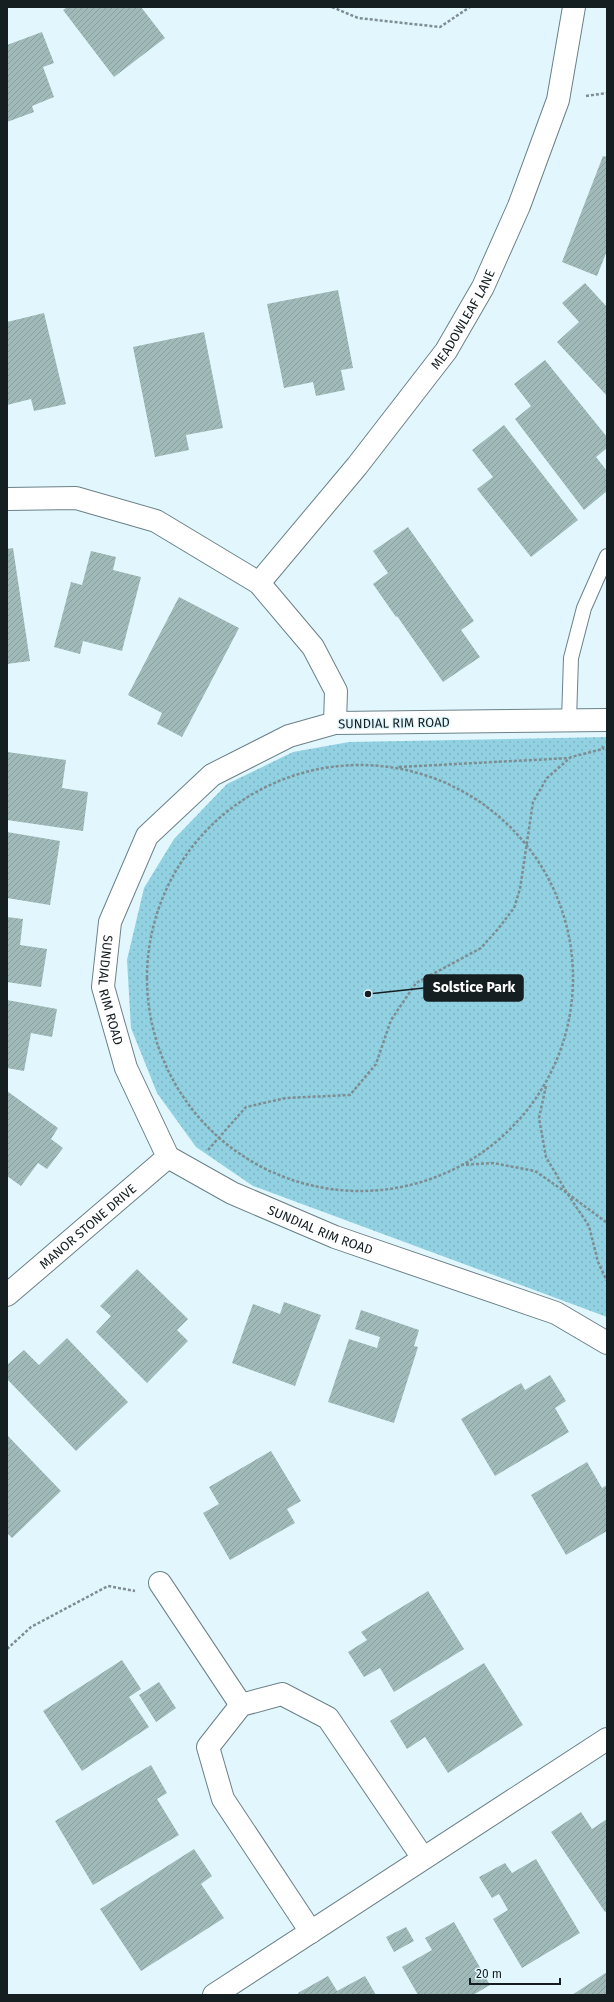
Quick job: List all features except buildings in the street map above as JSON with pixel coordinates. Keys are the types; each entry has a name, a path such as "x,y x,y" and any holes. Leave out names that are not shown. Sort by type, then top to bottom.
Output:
{"street":[{"name":"MEADOWLEAF LANE","path":"259,583 357,466 446,351 483,287 520,206 558,100 574,7"},
{"path":"7,499 76,498 156,520 259,583 313,647 336,691 335,723"},
{"name":"SUNDIAL RIM ROAD","path":"605,720 335,723 289,736 212,775 147,836 110,922 103,987 126,1068 168,1157 232,1193 335,1236 556,1313 607,1343"},
{"name":"MANOR STONE DRIVE","path":"7,1295 168,1157"},
{"path":"160,1583 241,1705"},
{"path":"311,1932 223,1799 208,1747 241,1705 282,1694 328,1718 423,1858"},
{"path":"214,1995 607,1739"}],"lane":[{"path":"569,720 571,658 584,608 607,556"}],"path":[{"path":"332,7 358,18 440,27 470,7"},
{"path":"546,1086 503,1138 447,1174 382,1191 314,1187 252,1162 219,1137 194,1114 158,1049 145,976 159,903 196,839 254,792 324,767 398,767 571,758 603,749 605,720"},
{"path":"191,1170 246,1107 286,1098 350,1095 376,1064 391,1020 416,983 481,948 514,908 520,889 527,854 533,802 547,778 571,758"},
{"path":"398,767 469,793 515,834 527,854 557,892 575,956 571,1024 546,1086 539,1118 546,1156 567,1193 589,1226 598,1262 607,1281"},
{"path":"460,1165 493,1163 535,1171 607,1223"},
{"path":"7,1649 31,1627 108,1586 152,1594 160,1583"}],"shaded area":[{"path":"607,737 607,1317 253,1186 196,1147 157,1093 131,1028 127,960 144,888 174,839 227,784 293,752 349,742"}],"place":[{"name":"Solstice Park","path":"368,994"}]}
